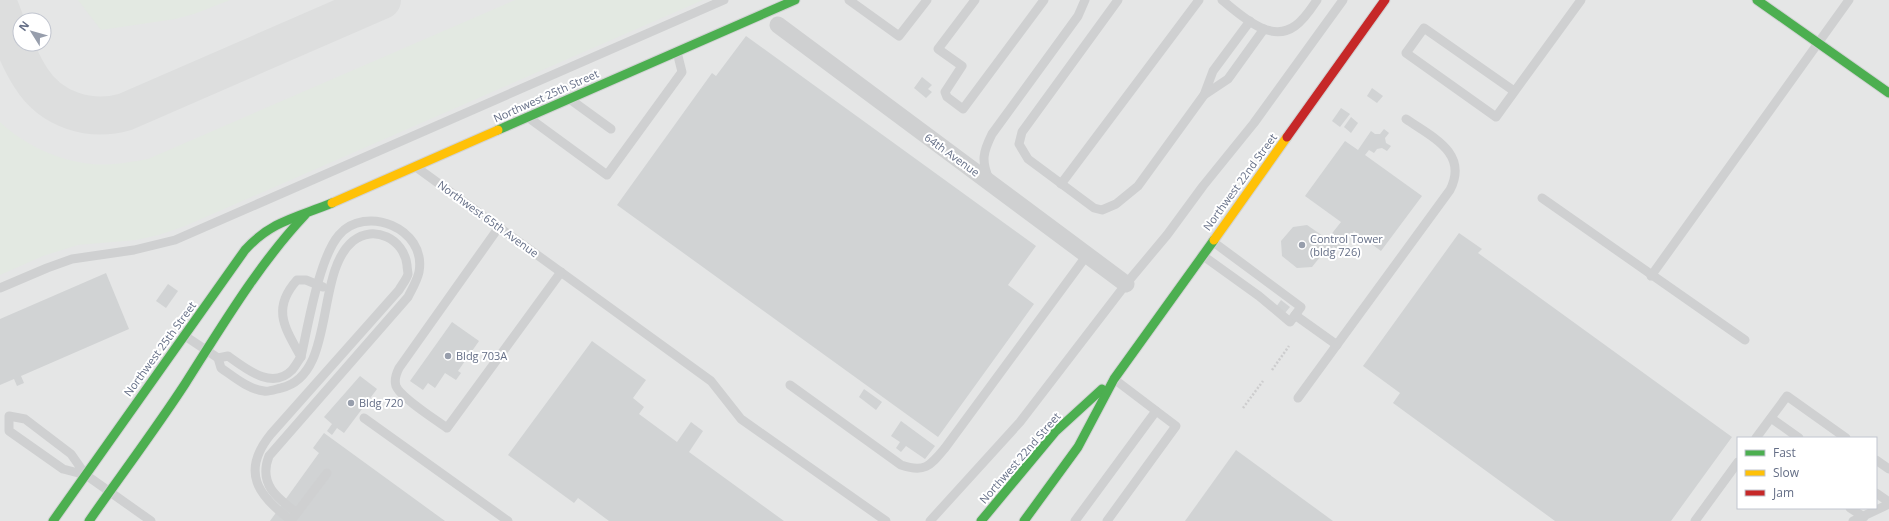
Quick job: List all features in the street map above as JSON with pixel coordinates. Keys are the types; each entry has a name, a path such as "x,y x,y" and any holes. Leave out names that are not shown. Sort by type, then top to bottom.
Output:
{"street":[{"name":"Northwest 25th Street","path":"52,521 86,476 250,244 261,232 284,221 306,214 795,0"},
{"name":"Northwest 22nd Street","path":"1024,521 1078,447 1114,379 1385,0"},
{"path":"1758,0 1889,93"},
{"name":"64th Avenue","path":"778,25 1126,284"},
{"name":"Northwest 25th Street","path":"89,521 224,322 288,233 306,214"},
{"name":"Northwest 22nd Street","path":"981,521 1056,432 1114,379"}],"lane":[{"path":"0,288 72,259 134,250 175,240 724,0"},
{"path":"849,0 899,36 926,0"},
{"path":"975,0 938,49 962,66 944,92 946,97 963,110 1044,0"},
{"path":"991,184 984,167 984,159 992,134 1078,16 1084,0"},
{"path":"1118,0 1022,132 1019,144 1028,159 1094,208 1102,210 1116,204 1138,186 1204,95 1213,71 1250,21"},
{"path":"1061,184 1199,0"},
{"path":"1222,0 1250,21 1264,29 1278,33 1296,26 1317,0"},
{"path":"930,521 1020,422 1126,284 1168,235 1204,186 1254,123 1343,0"},
{"path":"1514,92 1424,28 1406,53 1496,117 1581,0"},
{"path":"1651,276 1849,0"},
{"path":"1204,95 1228,79 1264,29"},
{"path":"528,117 607,175 682,72 677,52"},
{"path":"570,99 611,129"},
{"path":"1298,398 1338,345 1456,180 1456,167 1447,150 1406,119"},
{"name":"Northwest 65th Avenue","path":"415,166 711,381 741,419 886,521"},
{"path":"1542,198 1651,276 1746,340"},
{"path":"218,358 228,356 260,377 276,379 292,371 301,357 326,256 339,235 351,226 380,222 392,224 402,230 409,237 419,260 419,272 408,298 269,456 265,472 267,482 281,507"},
{"path":"498,227 399,368 396,375 395,382 401,394 447,428 561,272"},
{"path":"185,336 218,358 221,368 248,386 265,392 290,386 304,374 316,353 330,290 339,260 344,251 353,241 366,234 383,234 395,241 402,250 406,260 408,274 399,290 276,428 263,445 256,464 256,478 266,500 281,507 293,518 327,473"},
{"path":"1202,255 1259,296 1290,322 1301,307 1212,241"},
{"path":"790,385 901,465 912,469 924,468 935,460 945,448 1087,255"},
{"path":"301,357 286,331 282,316 283,303 288,290 297,280 306,280 330,290"},
{"path":"1295,315 1338,345"},
{"path":"1107,521 1176,426 1114,379"},
{"path":"1757,437 1787,396 1845,437"},
{"path":"1075,521 1156,411"},
{"path":"86,476 71,454 24,419 9,416 9,431 63,469 86,476 151,521"},
{"path":"364,418 508,521"},
{"path":"1771,418 1798,437"},
{"path":"1877,461 1889,469"},
{"path":"1695,521 1737,463"},
{"path":"1853,521 1864,518 1889,503 1877,494"},
{"path":"1851,509 1864,518"}],"path":[{"path":"1272,370 1289,346"},
{"path":"1243,408 1263,381"}],"shaded area":[{"path":"0,0 1889,0 1889,521 0,521"},
{"path":"78,0 230,0 194,14 175,19 101,30"},
{"path":"515,0 703,0 185,226 159,235 136,240 78,245 43,256 0,275 0,122 31,145 67,159 92,164 106,164 148,159"}],"building":[{"path":"746,36 1036,246 1008,285 1034,304 938,437 617,205 712,73 716,76"},
{"path":"922,77 932,85 928,89 932,92 926,98 914,88"},
{"path":"1372,88 1383,96 1377,103 1367,96"},
{"path":"1341,108 1350,114 1340,127 1332,121"},
{"path":"1351,117 1358,123 1351,133 1344,127"},
{"path":"1384,129 1389,133 1385,138 1386,143 1391,146 1387,151 1382,148 1377,149 1374,153 1369,150 1365,155 1422,196 1381,251 1354,231 1344,245 1351,249 1346,256 1333,246 1332,249 1324,249 1324,252 1312,267 1297,268 1282,256 1281,241 1293,227 1307,225 1323,236 1323,242 1326,241 1341,222 1305,196 1345,141 1358,150 1371,131 1375,134 1380,134"},
{"path":"1459,233 1482,249 1478,253 1732,437 1671,521 1555,521 1393,403 1400,393 1363,366"},
{"path":"106,273 129,329 21,376 24,383 17,386 14,379 0,385 0,319"},
{"path":"168,284 178,291 166,308 156,301"},
{"path":"1281,300 1290,307 1285,313 1276,307"},
{"name":"Bldg 703A","path":"452,322 479,341 458,371 461,373 456,380 445,373 435,388 428,383 423,390 410,381"},
{"path":"592,341 646,380 633,398 644,407 639,414 677,442 691,422 703,431 689,452 784,521 609,521 578,498 574,503 508,455"},
{"name":"Bldg 720","path":"360,376 377,389 344,433 337,428 332,435 327,431 332,424 324,417"},
{"path":"864,389 882,402 876,410 859,397"},
{"path":"901,421 935,446 925,459 906,446 901,452 896,448 900,442 891,436"},
{"path":"324,433 445,521 270,521 319,453 313,448"},
{"path":"1236,450 1333,521 1185,521"}],"taxiway":[{"path":"0,8 26,70 39,89 49,98 72,111 85,114 112,115 125,112 382,0"}],"traffic: fast":[{"path":"498,130 795,0"},
{"path":"1757,0 1889,93"},
{"path":"53,521 245,250 255,240 275,226 296,216 332,203"},
{"path":"89,521 174,401 256,275 305,215"},
{"path":"1024,521 1078,447 1114,379 1214,240"},
{"path":"981,521 1055,432 1102,389"}],"traffic: slow":[{"path":"332,203 498,130"},
{"path":"1214,240 1287,137"}],"traffic: jam":[{"path":"1287,137 1385,0"}],"place":[{"name":"Control Tower (bldg 726)","path":"1302,245"},
{"name":"Bldg 703A","path":"448,356"},
{"name":"Bldg 720","path":"351,403"}]}
